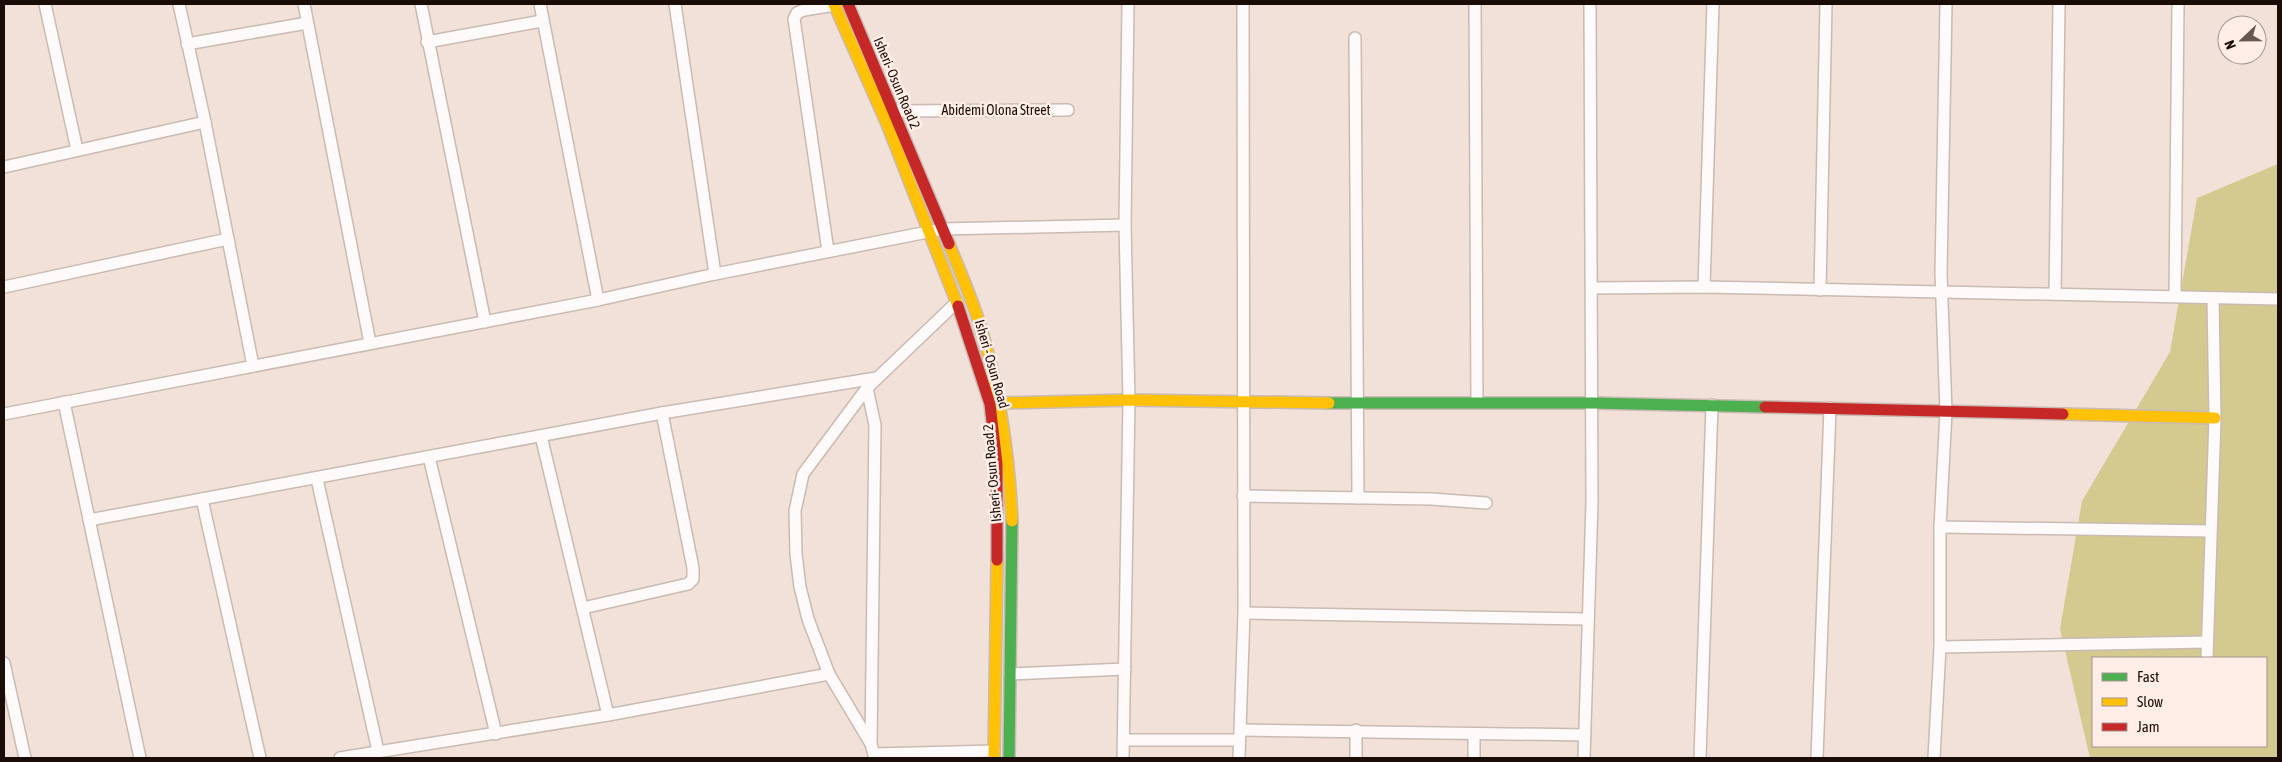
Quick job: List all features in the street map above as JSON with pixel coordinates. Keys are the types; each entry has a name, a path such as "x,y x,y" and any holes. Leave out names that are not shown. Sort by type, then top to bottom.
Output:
{"main road":[{"name":"Isheri- Osun Road 2","path":"848,4 943,228 978,319 1000,403 1010,472 1012,523 1009,758"},
{"name":"Isheri - Osun Road","path":"834,5 887,124 930,231 957,302 990,404 998,464 998,616 994,755"},
{"path":"1000,403 1129,400 1412,404 1477,402 1592,403 2215,418"}],"street":[{"path":"45,4 77,150"},
{"path":"179,4 205,122 253,366"},
{"path":"304,4 370,343"},
{"path":"421,4 427,42 485,322"},
{"path":"540,4 598,300"},
{"path":"675,4 715,274"},
{"path":"1124,758 1129,400 1125,224 1128,4"},
{"path":"1239,758 1244,614 1242,401 1243,4"},
{"path":"1475,4 1477,402"},
{"path":"1584,758 1592,503 1590,4"},
{"path":"1704,287 1713,4"},
{"path":"1820,290 1826,4"},
{"path":"1934,758 1940,647 1940,527 1946,412 1941,273 1946,4"},
{"path":"2055,294 2059,4"},
{"path":"2175,295 2178,4"},
{"path":"828,251 794,19 797,13 804,10 834,5"},
{"path":"427,42 542,20"},
{"path":"188,44 307,23"},
{"path":"1355,38 1358,498"},
{"name":"Abidemi Olona Street","path":"893,111 1068,110"},
{"path":"4,166 205,122"},
{"path":"4,414 598,300 715,274 943,228 1125,224"},
{"path":"4,287 228,239"},
{"path":"1592,288 1704,287 2175,295 2213,298 2278,299"},
{"path":"2207,657 2211,587 2210,530 2215,418 2213,298"},
{"path":"874,752 830,674 808,619 800,587 796,554 795,511 803,474 867,388 957,302"},
{"path":"89,520 232,492 317,479 662,413 876,378"},
{"path":"867,388 875,425 874,752"},
{"path":"64,402 140,758"},
{"path":"1700,758 1712,406"},
{"path":"1817,758 1830,408"},
{"path":"583,608 688,584 693,579 693,568 662,413"},
{"path":"541,436 608,715"},
{"path":"429,457 496,734"},
{"path":"317,479 378,751"},
{"path":"1243,496 1431,499 1486,503"},
{"path":"202,499 260,758"},
{"path":"1940,527 2210,530"},
{"path":"1244,614 1588,619"},
{"path":"1940,647 2207,642"},
{"path":"4,663 25,758"},
{"path":"1010,674 1124,670"},
{"path":"340,758 608,715 830,674"},
{"path":"1124,740 1356,730 1585,735"},
{"path":"1356,730 1356,758"},
{"path":"1474,734 1474,758"},
{"path":"874,752 994,755"}],"shaded area":[{"path":"2278,164 2278,758 2090,758 2060,629 2082,501 2170,352 2197,198"}],"traffic: fast":[{"path":"1329,403 1593,403 1765,407"},
{"path":"1009,758 1012,521"}],"traffic: slow":[{"path":"834,4 887,124 958,306"},
{"path":"949,244 975,310 992,369 1002,419 1012,521"},
{"path":"1000,403 1129,400 1329,403"},
{"path":"2063,414 2215,418"},
{"path":"994,758 997,560"}],"traffic: jam":[{"path":"848,4 949,244"},
{"path":"958,306 990,404 997,464 997,560"},
{"path":"1765,407 2063,414"}]}
